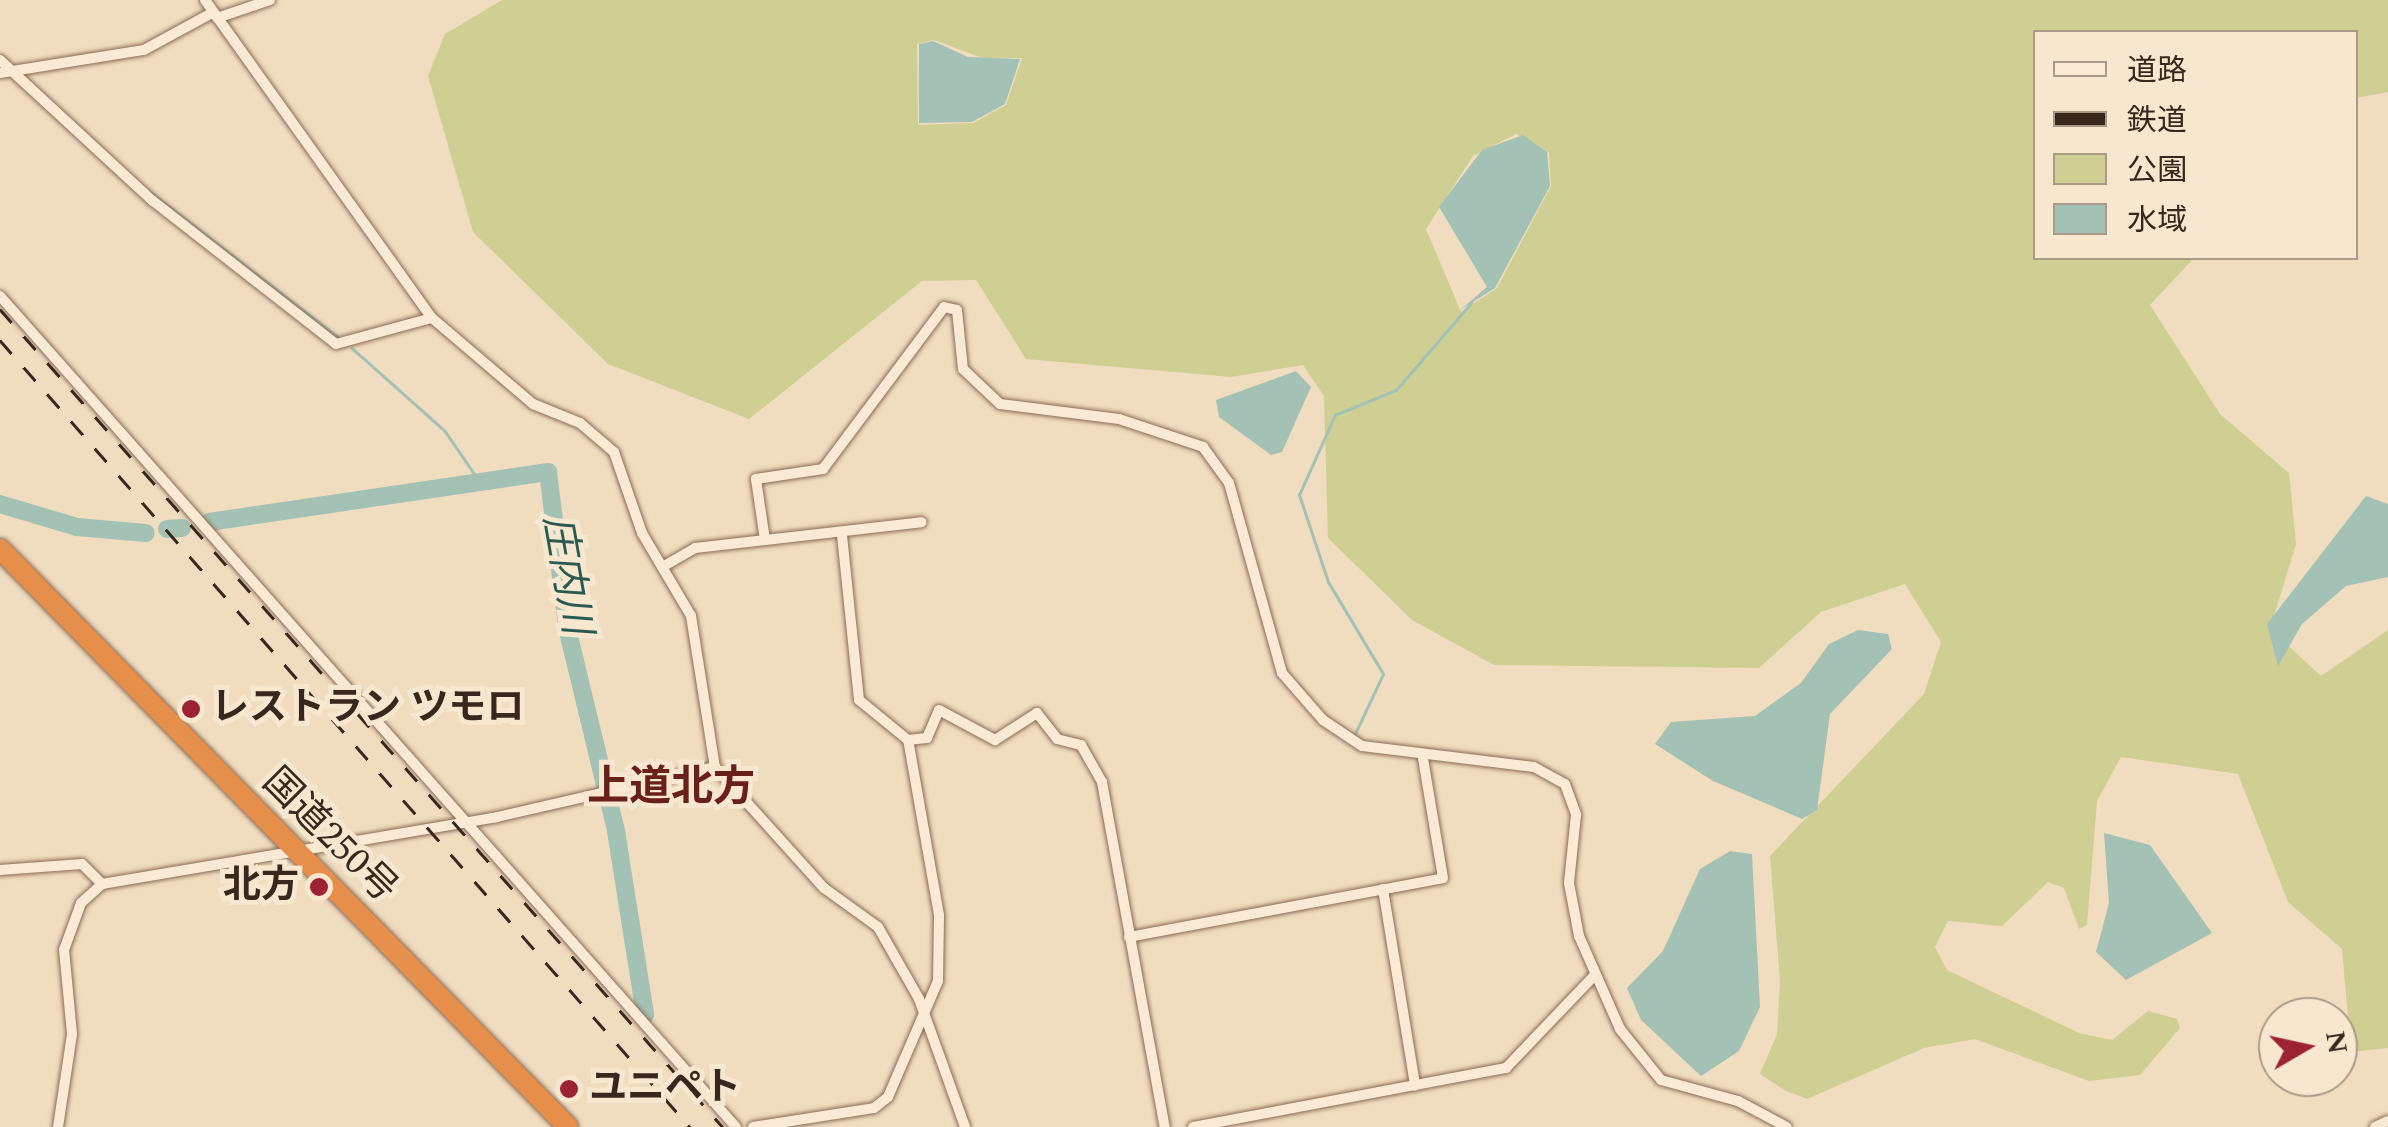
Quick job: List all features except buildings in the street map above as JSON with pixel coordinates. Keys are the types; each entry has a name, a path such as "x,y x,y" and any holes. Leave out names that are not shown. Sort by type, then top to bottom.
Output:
{"highway":[{"name":"国道250号","path":"0,549 568,1127"}],"street":[{"path":"205,0 432,318 533,404 580,422 614,452 642,533 690,616 715,767 824,888 878,927 927,1022 965,1127"},
{"path":"4,72 144,50 215,15 270,0"},
{"path":"0,60 4,72 153,201 336,344 432,318"},
{"path":"0,296 736,1127"},
{"path":"765,540 756,480 823,469 925,325 952,306 963,369 1000,404 1176,434 1216,458 1282,673 1346,739 1423,759 1534,767 1566,784 1576,815 1570,883 1594,976 1660,1080 1738,1101 1787,1127"},
{"path":"664,566 696,548 922,522"},
{"path":"752,1127 874,1108 904,1076 927,1022 940,915 908,740 859,700 842,534"},
{"path":"908,740 927,738 939,710 994,740 1038,712 1057,740 1081,745 1102,782 1166,1127"},
{"path":"1129,937 1443,878 1423,759"},
{"path":"58,1127 72,1034 64,950 82,902 102,884 715,767"},
{"path":"0,870 82,864 102,884"},
{"path":"1383,889 1415,1085"},
{"path":"1193,1127 1506,1068 1594,976"},
{"path":"2376,1127 2388,1121"}],"green space":[{"path":"502,0 2388,0 2388,92 2358,98 2358,30 2033,30 2033,260 2192,260 2150,305 2220,414 2289,473 2296,544 2270,629 2321,676 2388,630 2388,1048 2358,1051 2358,997 2346,997 2342,949 2288,902 2238,774 2121,757 2097,801 2087,925 2079,929 2064,888 2048,882 2002,926 1948,921 1935,947 1947,970 2079,1033 2112,1040 2148,1011 2177,1019 2180,1028 2140,1075 2089,1081 1975,1039 1924,1048 1807,1099 1784,1090 1760,1074 1777,1034 1780,981 1770,856 1924,694 1941,642 1905,584 1821,612 1759,668 1494,665 1412,620 1328,538 1324,396 1303,365 1231,377 1026,359 976,280 922,281 749,419 608,364 473,232 428,76 445,34","holes":["934,40 985,59 1022,58 1006,105 973,123 918,125 917,44","1516,134 1549,153 1551,186 1497,288 1461,312 1426,229 1473,156"]}],"water":[{"path":"933,41 968,57 1020,59 1005,104 972,122 919,123 919,44"},
{"path":"1523,135 1547,152 1550,186 1495,288 1460,310 1487,287 1439,207 1482,150"},
{"path":"1296,371 1311,387 1282,452 1271,455 1219,417 1216,400"},
{"path":"2366,496 2388,504 2388,577 2346,586 2302,624 2278,666 2267,624"},
{"path":"1858,630 1888,634 1892,649 1830,714 1817,810 1802,819 1713,781 1655,744 1671,722 1755,716 1801,683 1829,644"},
{"path":"2104,833 2150,845 2212,933 2126,980 2096,952 2109,903"},
{"path":"1730,851 1752,854 1760,1007 1739,1051 1701,1076 1641,1020 1627,988 1663,951 1700,869"}],"waterway":[{"path":"148,190 337,336"},
{"path":"1354,736 1383,674 1328,582 1299,495 1335,415 1396,390 1471,303"},
{"path":"352,348 445,431 480,482"},
{"name":"庄内川","path":"209,522 548,472 568,632 616,831 645,1015"},
{"name":"庄内川","path":"0,504 77,527 146,533"},
{"name":"庄内川","path":"167,529 182,528"}],"railway":[{"path":"0,309 723,1127"},
{"path":"0,340 690,1127"}],"place":[{"name":"レストラン ツモロ","path":"191,709"},
{"name":"北方","path":"319,887"},
{"name":"ユニペト","path":"569,1089"}],"district":[{"name":"上道北方","path":"671,788"}]}
